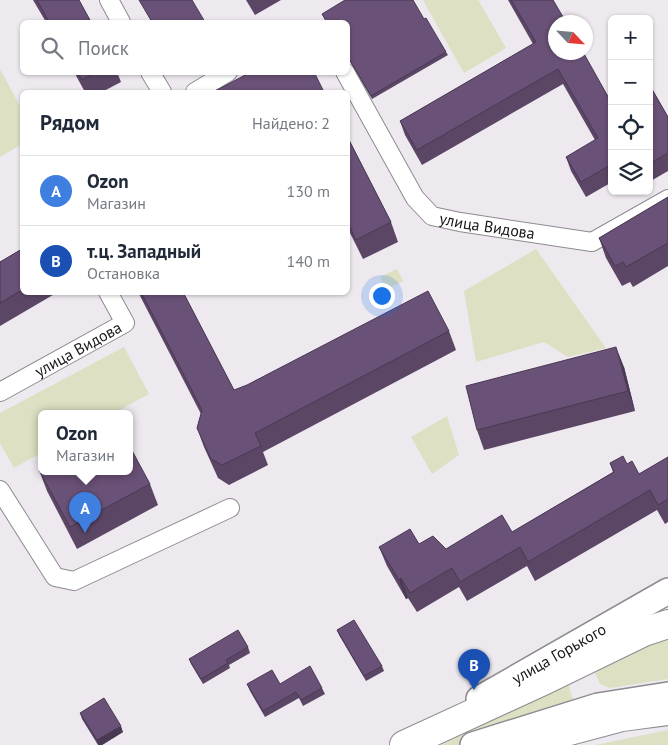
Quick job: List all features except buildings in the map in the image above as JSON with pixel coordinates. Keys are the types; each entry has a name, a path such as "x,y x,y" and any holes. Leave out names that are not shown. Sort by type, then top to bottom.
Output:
{"highway":[{"path":"404,745 644,632 668,624"},
{"path":"517,745 622,717 668,711"}],"main road":[{"name":"улица Горького","path":"397,745 668,591"},
{"path":"472,745 598,706 668,695"}],"street":[{"path":"108,0 120,20"},
{"path":"152,75 161,90"},
{"path":"198,90 223,75"},
{"name":"улица Видова","path":"346,75 415,198 432,216 592,242 668,198"},
{"name":"улица Видова","path":"0,392 125,323 110,295"},
{"path":"0,490 55,577 74,581 230,508"}],"green space":[{"path":"423,0 478,0 506,48 464,73"},
{"path":"0,69 20,106 20,145 0,157"},
{"path":"536,249 606,348 568,357 544,342 476,362 464,291"},
{"path":"397,269 403,281 387,289 380,277"},
{"path":"124,347 149,394 119,410 38,410 38,455 14,468 0,443 0,413"},
{"path":"447,416 459,455 432,474 411,437"},
{"path":"668,636 668,679 610,688 600,684 595,673 603,664"},
{"path":"568,682 572,697 580,704 510,724 458,745 441,745"},
{"path":"668,730 668,745 595,745"}],"place":[{"name":"Ozon","path":"85,533"},
{"name":"т.ц. Западный","path":"474,690"}]}
